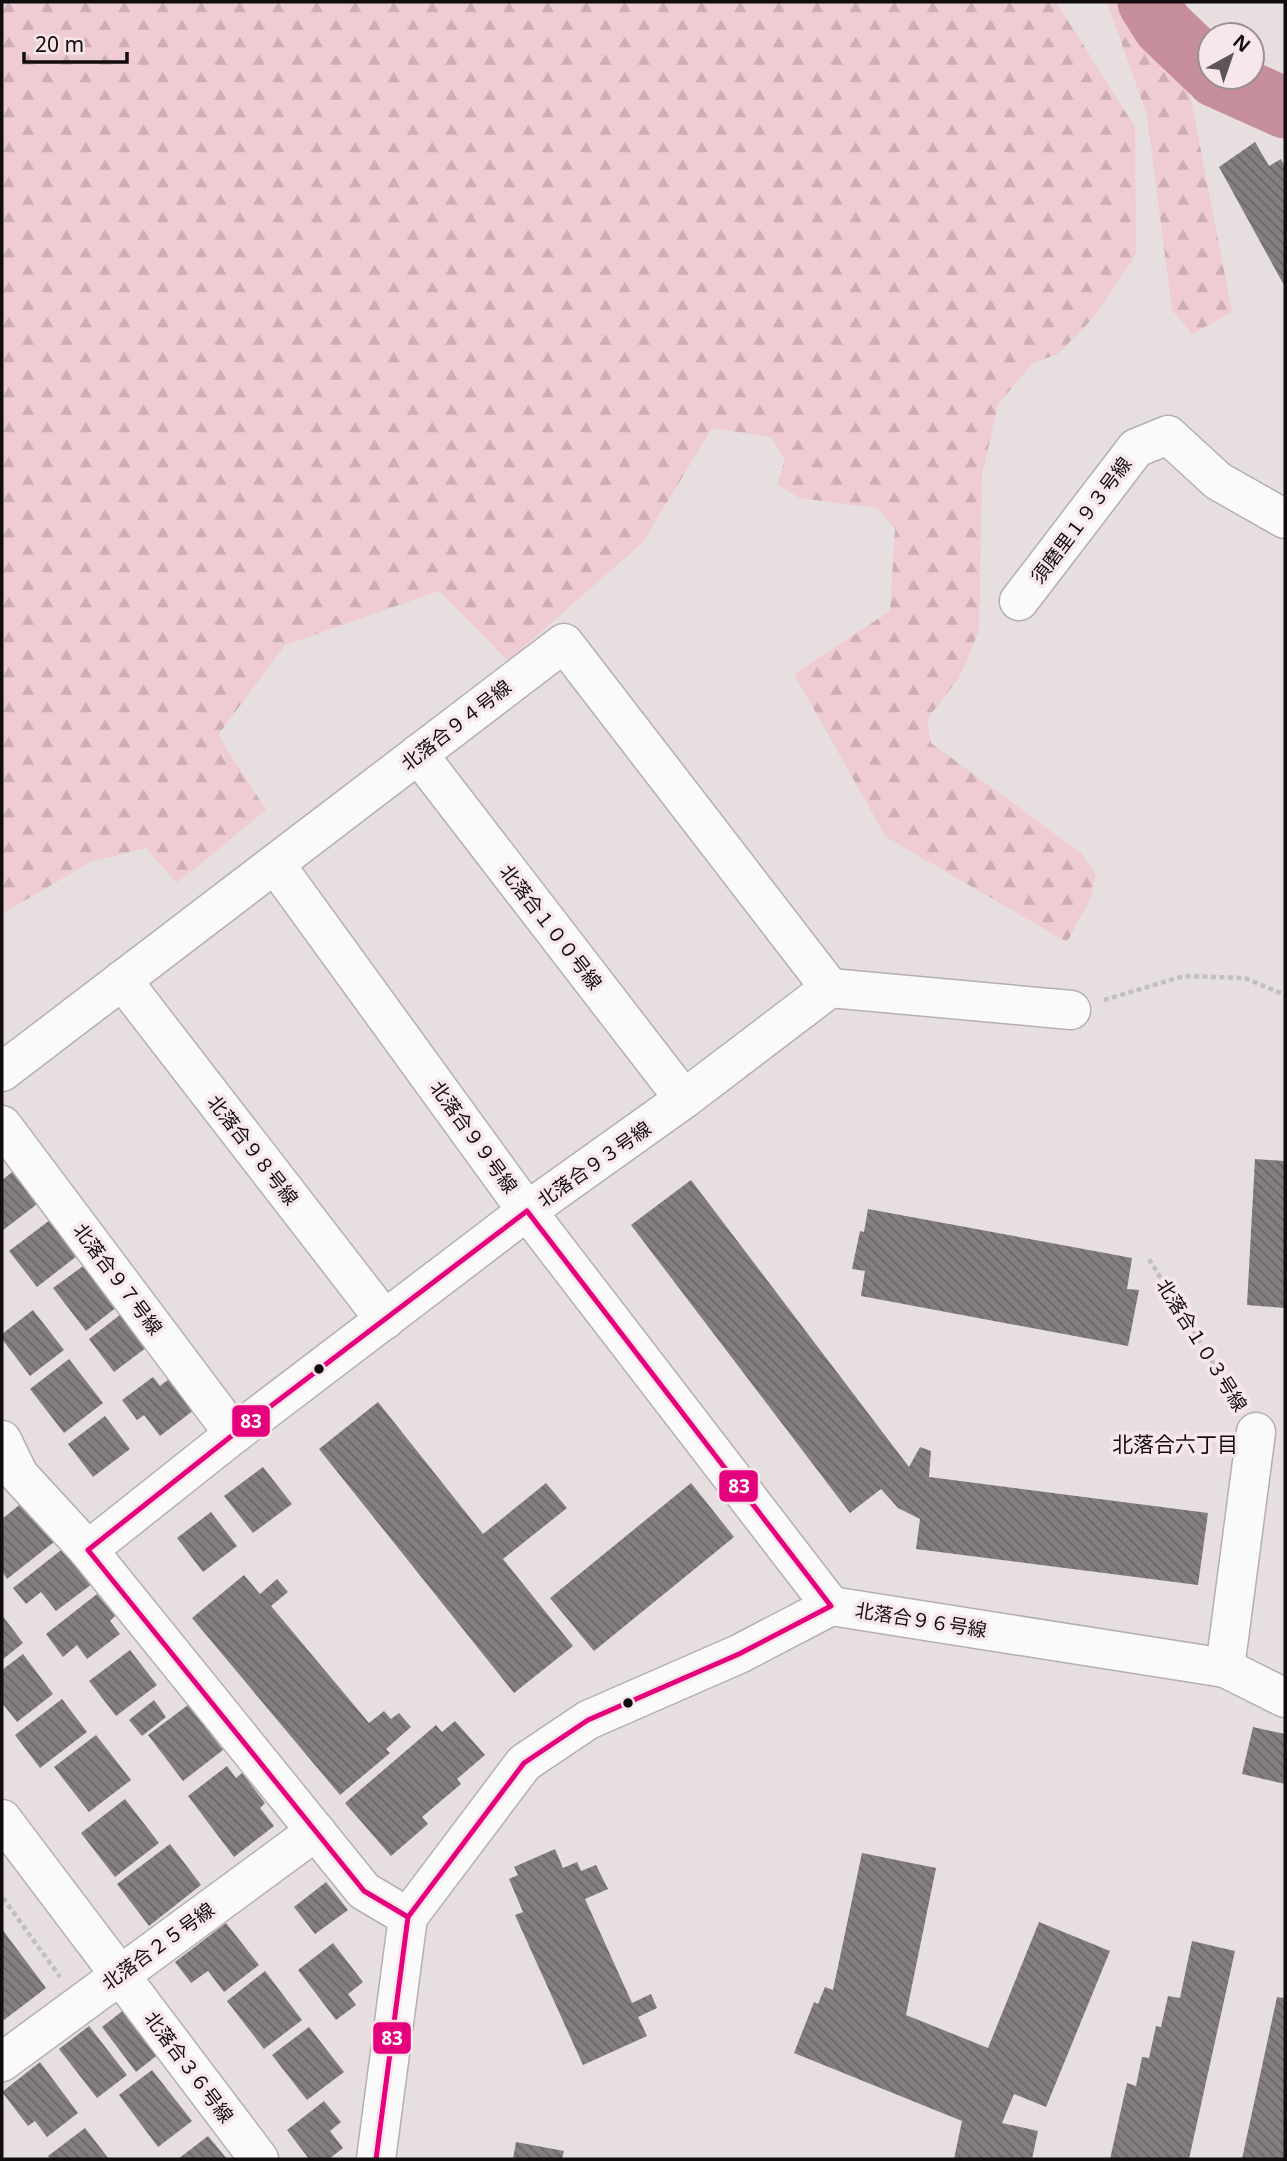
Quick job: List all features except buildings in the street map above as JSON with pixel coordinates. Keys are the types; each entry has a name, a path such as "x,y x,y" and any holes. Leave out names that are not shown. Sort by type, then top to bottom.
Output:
{"street":[{"name":"須磨里１９３号線","path":"1019,601 1136,448 1168,435 1217,481 1285,519"},
{"name":"北落合９４号線","path":"2,1073 564,643 830,988"},
{"name":"北落合１００号線","path":"418,754 684,1099"},
{"name":"北落合９９号線","path":"275,864 527,1211 831,1606"},
{"name":"北落合９８号線","path":"122,980 384,1320"},
{"path":"830,988 1070,1010"},
{"name":"北落合９３号線","path":"88,1550 234,1434 527,1211 684,1099 830,988"},
{"name":"北落合９７号線","path":"2,1125 234,1434"},
{"path":"1225,1668 1256,1432"},
{"path":"2,1440 10,1482 88,1550 364,1891 408,1917 376,2159"},
{"name":"北落合９６号線","path":"408,1917 524,1763 588,1720 739,1654 831,1606 1225,1668 1285,1698"},
{"name":"北落合３６号線","path":"2,1819 259,2159"},
{"name":"北落合２５号線","path":"2,2062 316,1832"}],"path":[{"path":"1070,1010 1184,976 1245,978 1285,995"},
{"name":"北落合１０３号線","path":"1149,1259 1256,1432"},
{"path":"3,1898 80,2004"}],"green space":[{"path":"2,2 1056,2 1135,127 1136,254 1094,317 1058,354 1033,363 998,404 982,476 979,631 959,678 927,719 931,743 1082,854 1096,875 1090,899 1067,942 886,837 794,674 890,611 895,529 878,508 799,498 777,484 785,460 771,437 712,428 643,542 508,661 439,591 285,645 218,735 266,810 177,883 146,848 90,862 2,914"},
{"path":"1107,2 1177,2 1174,11 1232,312 1192,334 1172,310 1147,115"}],"waterway":[{"path":"1148,2 1163,26 1196,58"},
{"path":"1247,91 1285,108"}],"transit line":[{"name":"83","path":"527,1211 831,1606 739,1654 588,1720 524,1763 408,1917 364,1891 88,1550 234,1434 527,1211"},
{"name":"83","path":"376,2159 408,1917"}],"district":[{"name":"北落合六丁目","path":"1175,1444"}]}
